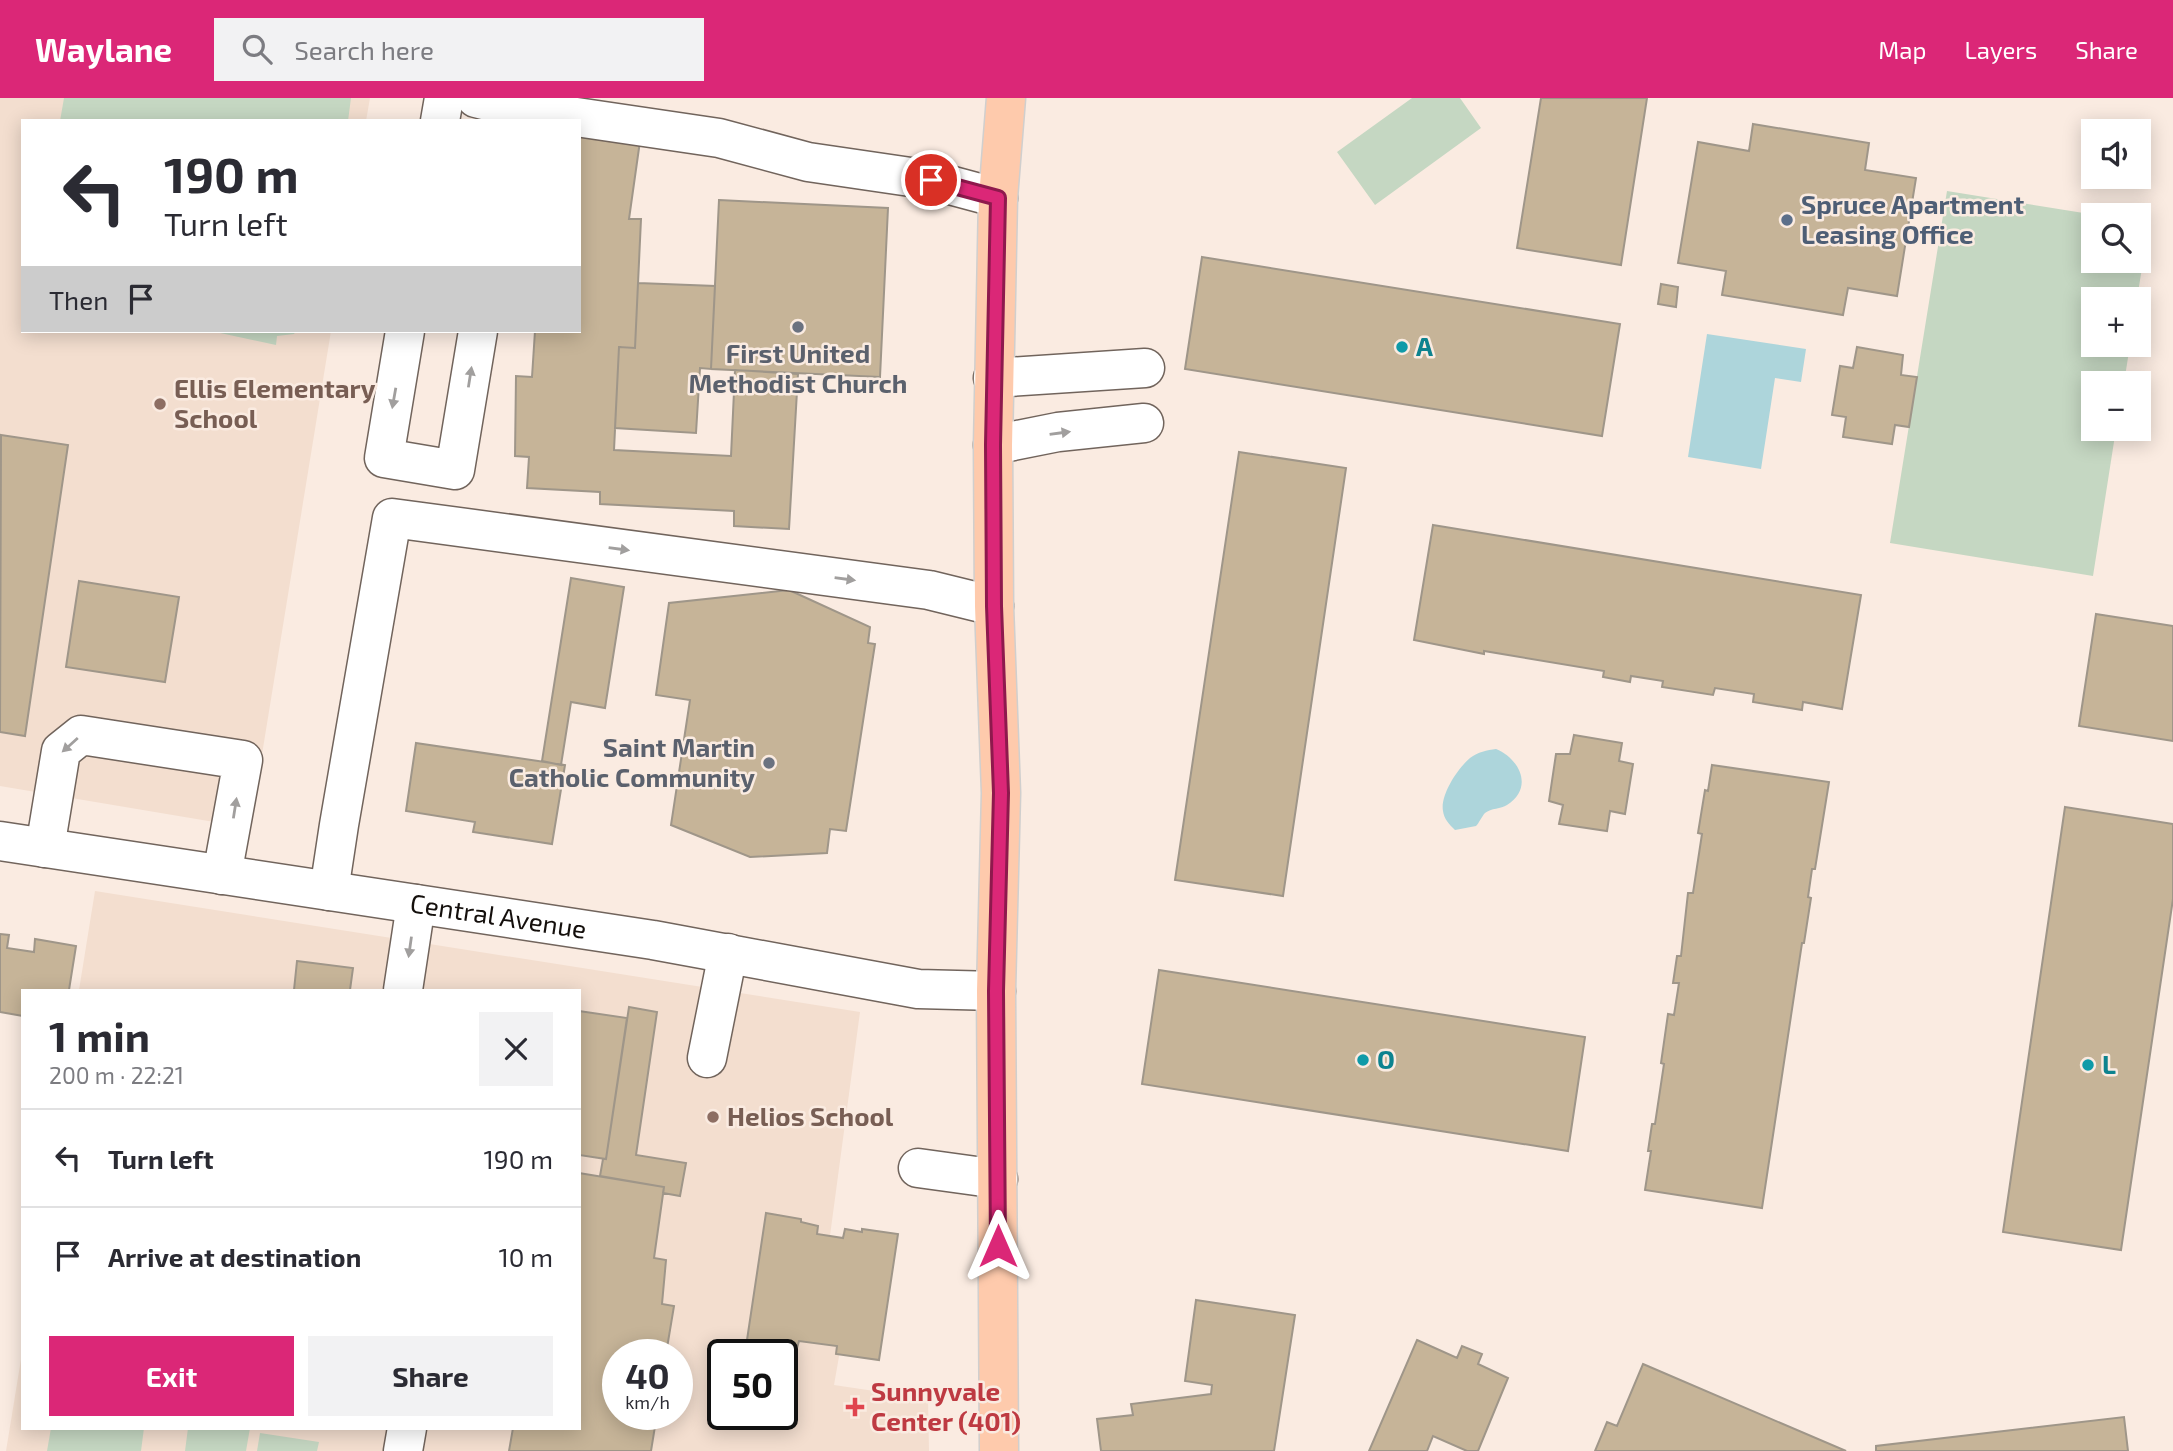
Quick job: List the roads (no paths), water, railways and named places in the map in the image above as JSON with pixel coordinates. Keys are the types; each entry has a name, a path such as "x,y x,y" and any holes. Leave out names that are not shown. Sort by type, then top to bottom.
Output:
{"main road":[{"path":"999,1451 996,991 1001,793 994,606 993,378 998,198 1006,98"}],"street":[{"path":"440,119 444,98"},
{"path":"476,98 515,109 719,138 808,162 931,180 998,198"},
{"path":"405,333 384,458 455,470 478,333"},
{"path":"993,378 1145,368"},
{"path":"993,445 1058,432 1144,423"},
{"path":"329,891 392,518 929,590 994,606"},
{"path":"45,848 61,751 81,735 243,760 222,875"},
{"name":"Central Avenue","path":"0,841 729,953 918,989 996,991"},
{"path":"403,989 416,904"},
{"path":"707,1058 729,953"},
{"path":"918,1168 998,1179"},
{"path":"403,1451 407,1430"}],"water":[{"path":"1707,334 1806,349 1801,382 1775,378 1761,469 1688,457"},
{"path":"1496,749 1517,767 1521,774 1520,790 1507,805 1485,813 1476,826 1455,830 1443,811 1444,797 1451,782 1470,758"}],"place":[{"name":"Spruce Apartment Leasing Office","path":"1787,220"},
{"name":"First United Methodist Church","path":"798,327"},
{"name":"A","path":"1402,347"},
{"name":"Ellis Elementary School","path":"160,404"},
{"name":"Saint Martin Catholic Community","path":"769,763"},
{"name":"O","path":"1363,1060"},
{"name":"L","path":"2088,1065"},
{"name":"Helios School","path":"713,1117"},
{"name":"Sunnyvale Center (401)","path":"855,1407"}]}
